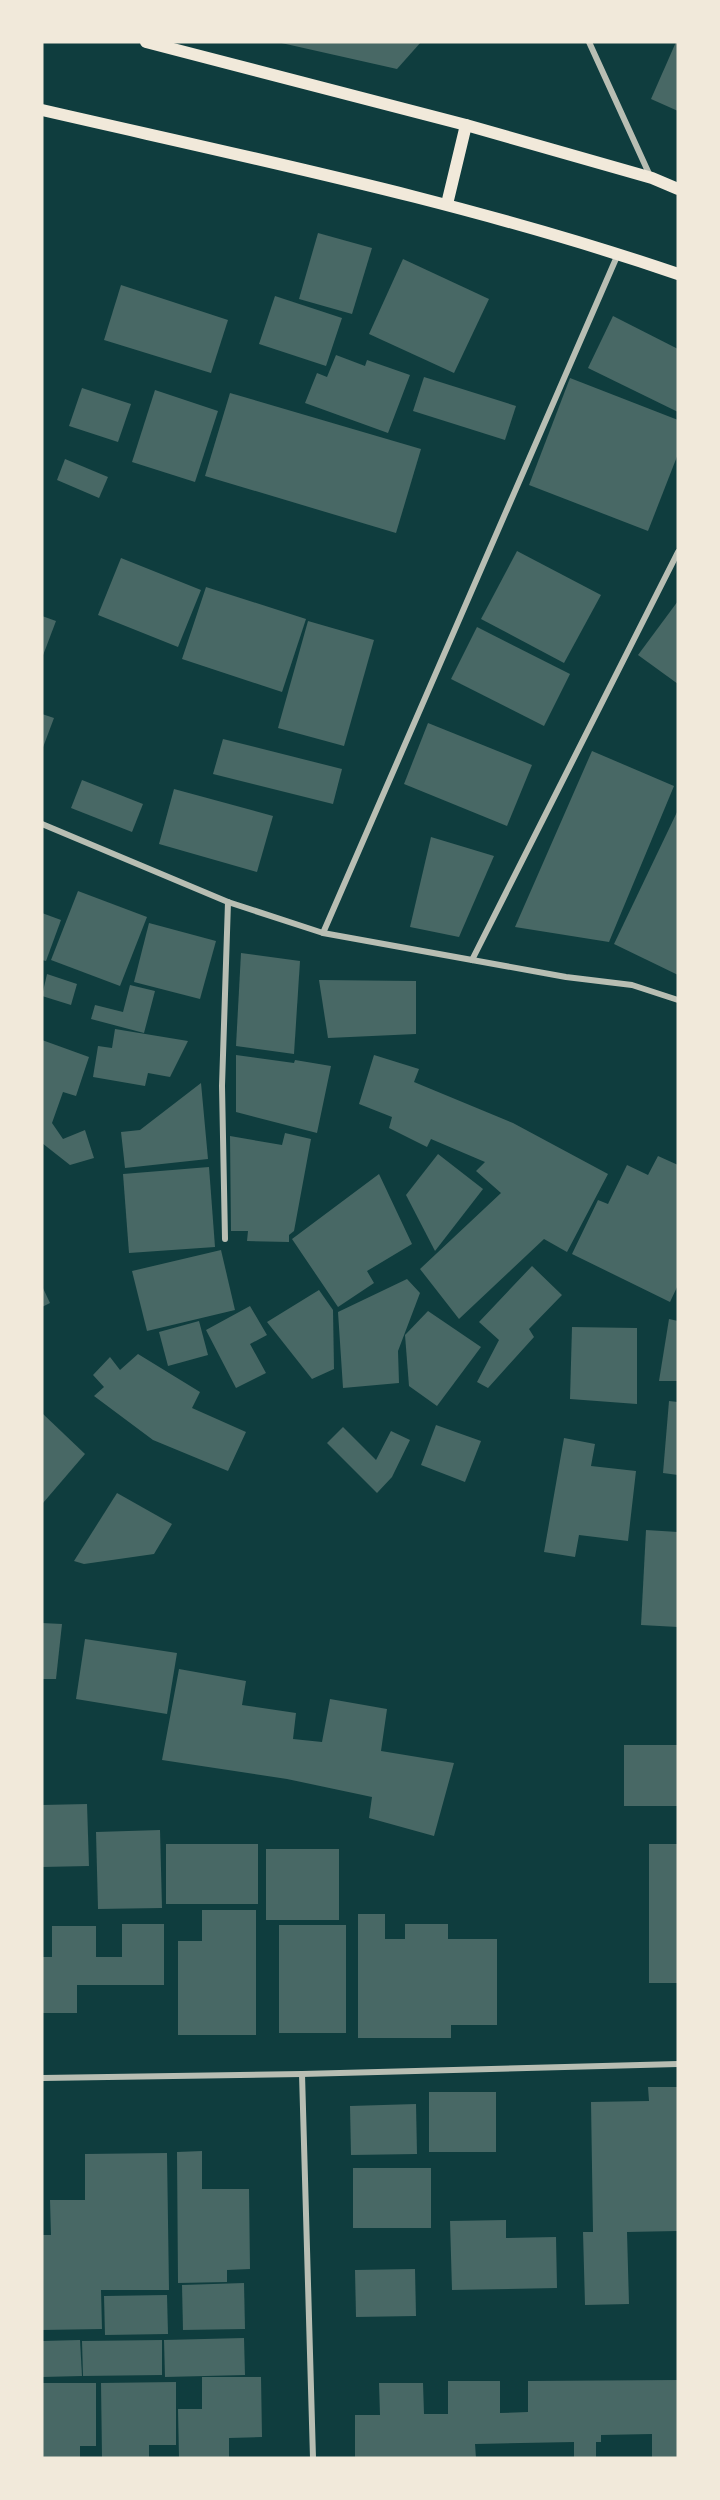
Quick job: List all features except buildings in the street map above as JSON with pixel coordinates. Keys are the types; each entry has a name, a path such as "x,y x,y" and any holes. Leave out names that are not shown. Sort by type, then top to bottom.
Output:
{"main road":[{"path":"146,42 466,125 652,178 678,189"},
{"path":"42,110 447,204 618,253 678,274"},
{"path":"447,204 466,125"}],"street":[{"path":"589,42 652,178"},
{"path":"323,933 618,253"},
{"path":"472,960 678,552"},
{"path":"42,824 228,902 323,933 566,977 632,986 678,1000"},
{"path":"225,1239 222,1086 228,902"},
{"path":"42,2078 678,2064"},
{"path":"302,2074 314,2458"}]}
